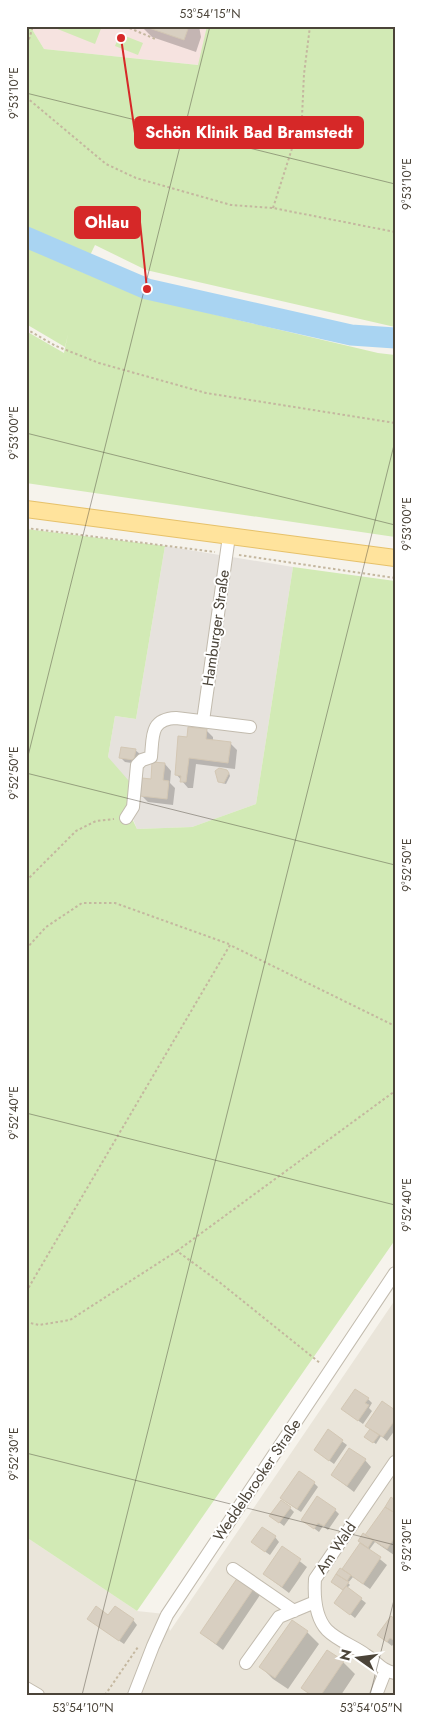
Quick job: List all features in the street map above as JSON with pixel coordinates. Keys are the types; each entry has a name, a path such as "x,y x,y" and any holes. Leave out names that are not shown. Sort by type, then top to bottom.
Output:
{"main road":[{"path":"26,509 395,558"}],"street":[{"name":"Hamburger Straße","path":"203,721 229,536"},
{"path":"126,818 133,808 137,764 151,757 154,731 158,723 166,718 176,718 250,727"},
{"name":"Weddelbrooker Straße","path":"134,1695 167,1615 395,1273"},
{"name":"Am Wald","path":"376,1695 390,1672 327,1629 319,1615 315,1602 315,1579 395,1462"},
{"path":"233,1569 294,1611"},
{"path":"246,1663 279,1617 315,1602"},
{"path":"26,1688 38,1695"}],"path":[{"path":"26,49 33,26"},
{"path":"125,26 155,39"},
{"path":"274,208 302,117 304,74 310,26"},
{"path":"26,97 106,164 128,174 231,205 274,208 395,232"},
{"path":"26,329 56,346 99,363 206,393 395,423"},
{"path":"26,528 226,553 395,578"},
{"path":"26,881 76,831 96,821 126,818"},
{"path":"26,949 46,927 82,903 115,903 230,945 395,1026"},
{"path":"26,1292 230,945"},
{"path":"26,1322 39,1325 70,1320 177,1251 395,1091"},
{"path":"177,1251 218,1281 329,1371"},
{"path":"106,1695 142,1642"}],"shaded area":[{"path":"30,26 207,26 199,65 44,49"},
{"path":"165,546 293,567 256,804 192,827 137,829 108,757 115,716 136,719"},
{"path":"395,1300 395,1695 26,1695 26,1537 137,1611 165,1614 170,1631"}],"green space":[{"path":"26,26 30,26 44,49 198,65 207,26 395,26 395,327 146,270 95,245 82,272 145,298 378,353 395,355 395,537 26,483 26,331 64,353 68,334 65,347 26,324"},
{"path":"56,26 102,26 95,44 55,28"},
{"path":"120,34 143,43 138,55 115,46"},
{"path":"26,529 165,546 136,719 115,716 108,757 129,781 127,808 137,829 192,827 256,804 293,567 395,581 395,1240 137,1611 26,1537"}],"building":[{"path":"143,26 189,26 184,40"},
{"path":"188,727 207,729 206,739 231,742 228,763 189,758 186,782 180,782 181,776 175,775 178,736 187,737"},
{"path":"121,747 136,749 134,760 119,758"},
{"path":"152,762 165,763 163,780 169,781 167,799 140,796 142,778 151,779"},
{"path":"219,768 227,770 229,773 224,783 218,782 215,771"},
{"path":"355,1389 369,1398 365,1403 369,1405 358,1421 341,1409"},
{"path":"382,1401 395,1410 395,1420 383,1437 365,1426"},
{"path":"328,1429 343,1440 329,1461 314,1450"},
{"path":"370,1429 379,1435 373,1443 364,1437"},
{"path":"349,1448 366,1459 347,1486 331,1475"},
{"path":"299,1471 315,1482 297,1509 280,1498"},
{"path":"317,1496 336,1509 324,1526 318,1523 314,1529 301,1520"},
{"path":"391,1497 395,1500 395,1513 385,1507"},
{"path":"281,1500 291,1507 279,1523 269,1516"},
{"path":"385,1507 395,1513 395,1537 387,1549 365,1535"},
{"path":"262,1527 276,1536 265,1552 251,1542"},
{"path":"363,1533 373,1540 368,1548 358,1541"},
{"path":"360,1543 381,1557 363,1584 342,1569"},
{"path":"282,1546 301,1559 282,1587 263,1574"},
{"path":"340,1568 351,1575 347,1581 336,1574"},
{"path":"336,1574 349,1582 343,1590 331,1582"},
{"path":"238,1577 254,1588 216,1644 200,1633"},
{"path":"346,1586 362,1598 350,1615 334,1603"},
{"path":"96,1606 108,1615 115,1606 134,1619 119,1641 87,1619"},
{"path":"391,1616 395,1619 395,1641 390,1638 387,1642 377,1635"},
{"path":"292,1620 308,1631 275,1678 259,1667"},
{"path":"327,1650 344,1661 321,1695 311,1695 301,1688"}],"waterway":[{"path":"26,237 147,289 351,335 395,338"}],"place":[{"name":"Schön Klinik Bad Bramstedt","path":"121,38"},
{"name":"Ohlau","path":"147,289"}]}
